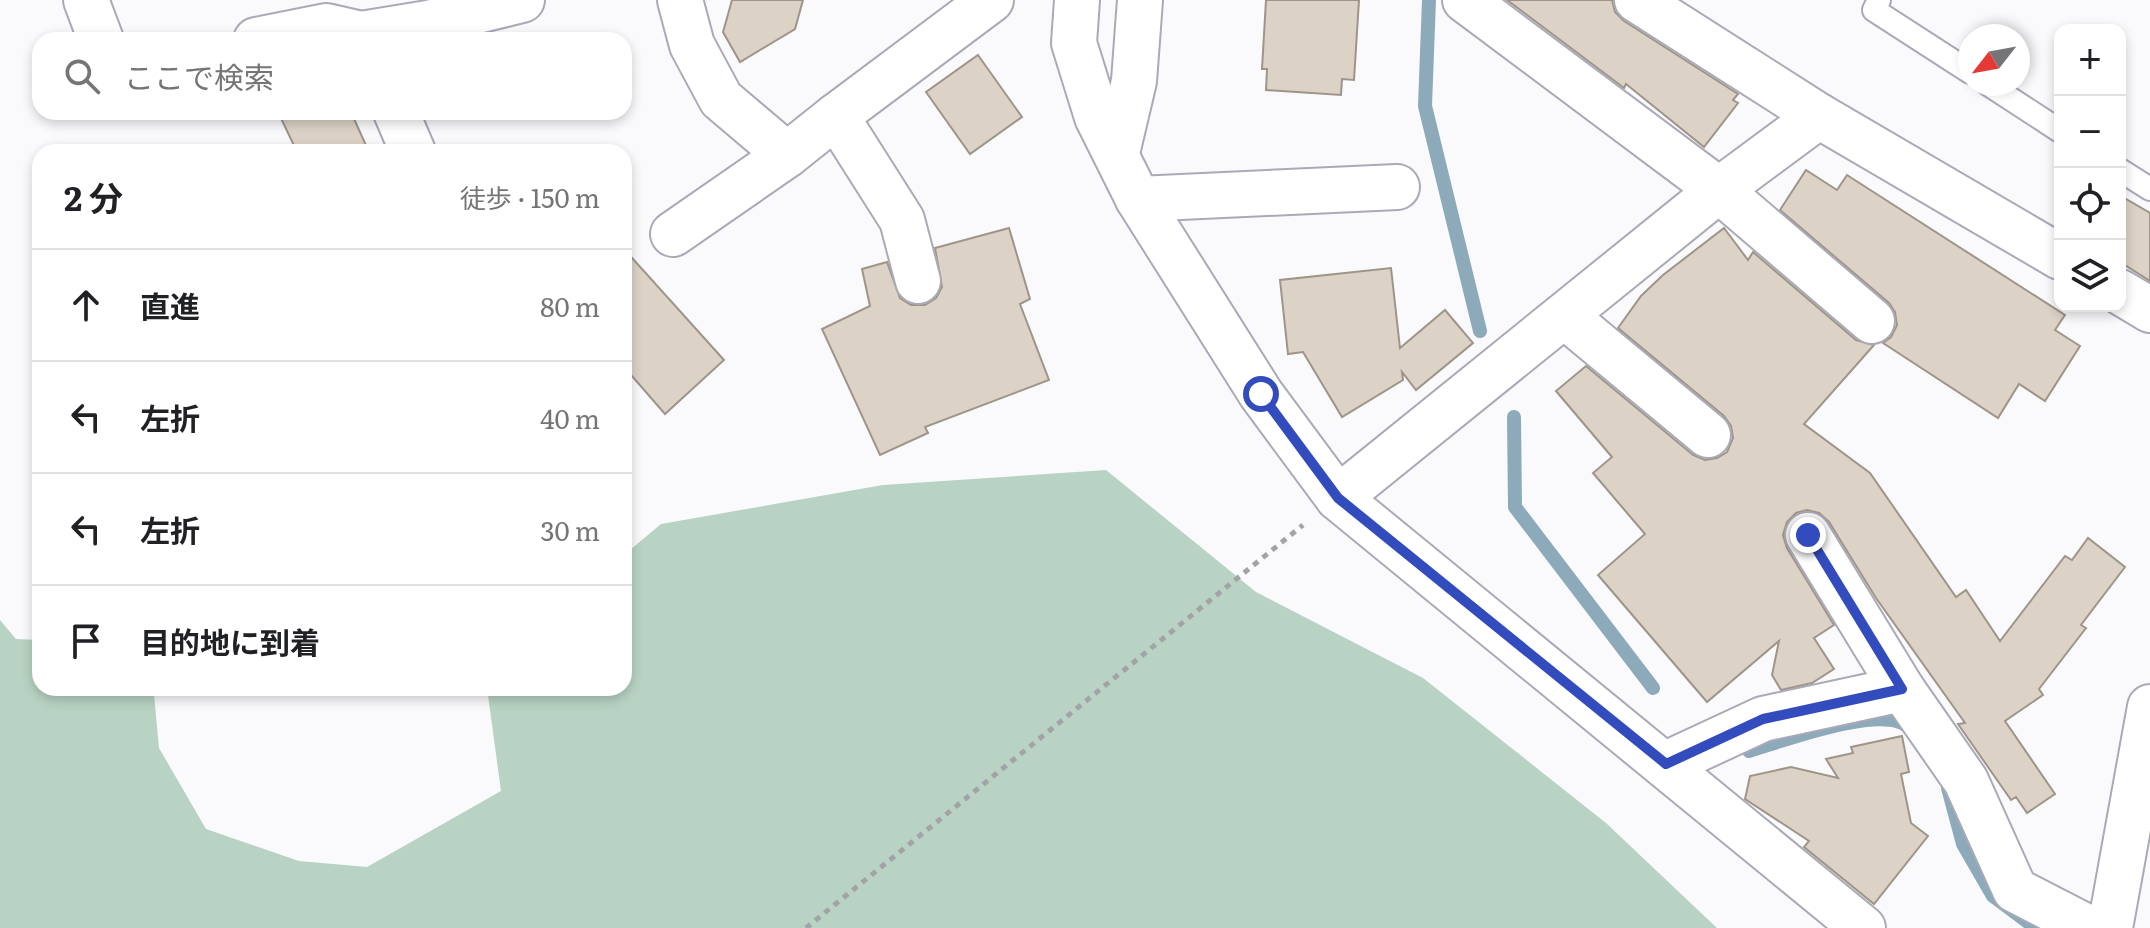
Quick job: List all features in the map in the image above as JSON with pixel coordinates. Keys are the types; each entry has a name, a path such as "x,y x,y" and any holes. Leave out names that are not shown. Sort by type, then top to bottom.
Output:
{"street":[{"path":"86,0 98,32"},
{"path":"375,32 428,11 522,0"},
{"path":"679,0 692,45 721,99 787,155"},
{"path":"673,234 787,155 991,0"},
{"path":"1077,0 1074,43 1097,117 1138,199 1261,394 1338,498 1863,928"},
{"path":"1117,153 1134,81 1140,0"},
{"path":"1465,0 1719,190 1872,321"},
{"path":"1637,0 1819,116 2054,253"},
{"path":"296,32 326,26 346,32"},
{"path":"836,116 902,220 918,281"},
{"path":"1338,498 1566,317 1719,190 1819,116"},
{"path":"399,120 410,144"},
{"path":"1138,199 1397,187"},
{"path":"2126,296 2150,310"},
{"path":"1566,317 1708,435"},
{"path":"1808,535 1902,689 1966,781 2015,890 2089,928"},
{"path":"1666,764 1763,719 1902,689"},
{"path":"2110,928 2150,707"}],"lane":[{"path":"1879,0 1874,10 1958,64"},
{"path":"2006,96 2054,127"},
{"path":"2126,174 2150,189"}],"path":[{"path":"806,928 1196,609 1338,498"}],"green space":[{"path":"1106,470 1256,592 1423,678 1606,823 1717,928 0,928 0,620 16,639 32,640 32,696 154,696 159,748 206,829 299,861 367,867 501,791 488,696 632,696 632,548 661,524 883,485"}],"building":[{"path":"732,0 803,0 795,29 740,62 723,32"},
{"path":"1266,0 1359,0 1354,80 1342,79 1341,95 1266,90 1267,69 1262,69"},
{"path":"1507,0 1612,0 1615,12 1624,21 1738,94 1733,100 1738,103 1704,147 1626,84 1624,88"},
{"path":"978,55 1022,117 970,154 926,92"},
{"path":"282,120 355,120 365,144 293,144"},
{"path":"1806,170 1837,190 1847,175 2054,308 2054,312 2065,315 2055,330 2080,346 2045,401 2019,384 1998,418 1883,343 1891,337 1897,325 1895,312 1889,303 1780,210"},
{"path":"2126,199 2150,213 2150,281 2126,266"},
{"path":"1009,228 1030,299 1020,304 1049,380 925,427 928,433 880,455 822,329 870,306 862,269 887,262 900,298 911,305 925,305 936,298 942,287 935,248"},
{"path":"1724,228 1748,260 1753,252 1856,340 1874,345 1804,424 1870,473 1956,597 1966,590 2000,641 2065,556 2072,560 2088,538 2125,567 2081,625 2086,628 2039,689 2043,695 2005,721 2055,794 2027,813 2016,797 2011,800 1958,724 1965,723 1876,598 1829,522 1819,513 1807,510 1796,513 1787,522 1783,535 1787,548 1834,625 1814,638 1834,669 1812,683 1781,690 1772,675 1779,641 1707,702 1598,575 1645,534 1593,473 1612,457 1556,391 1586,366 1693,455 1705,460 1727,452 1733,438 1731,426 1724,416 1618,328 1641,296 1663,275"},
{"path":"632,258 724,360 665,414 632,376"},
{"path":"1391,268 1400,348 1445,310 1473,343 1416,390 1402,372 1403,380 1342,417 1303,352 1288,354 1280,280"},
{"path":"1902,736 1909,772 1901,774 1911,823 1928,836 1874,904 1804,847 1809,841 1745,799 1750,776 1791,767 1838,778 1826,759 1853,753 1851,747"}],"waterway":[{"path":"1429,0 1425,106 1480,331"},
{"path":"1514,417 1515,507 1653,688"},
{"path":"1749,751 1808,732 1858,721 1881,719 1899,722 1911,730"},
{"path":"1948,788 1963,844 1993,896 2036,928"}],"route":[{"path":"1261,394 1338,498 1666,764 1763,719 1902,689 1808,535"}]}
